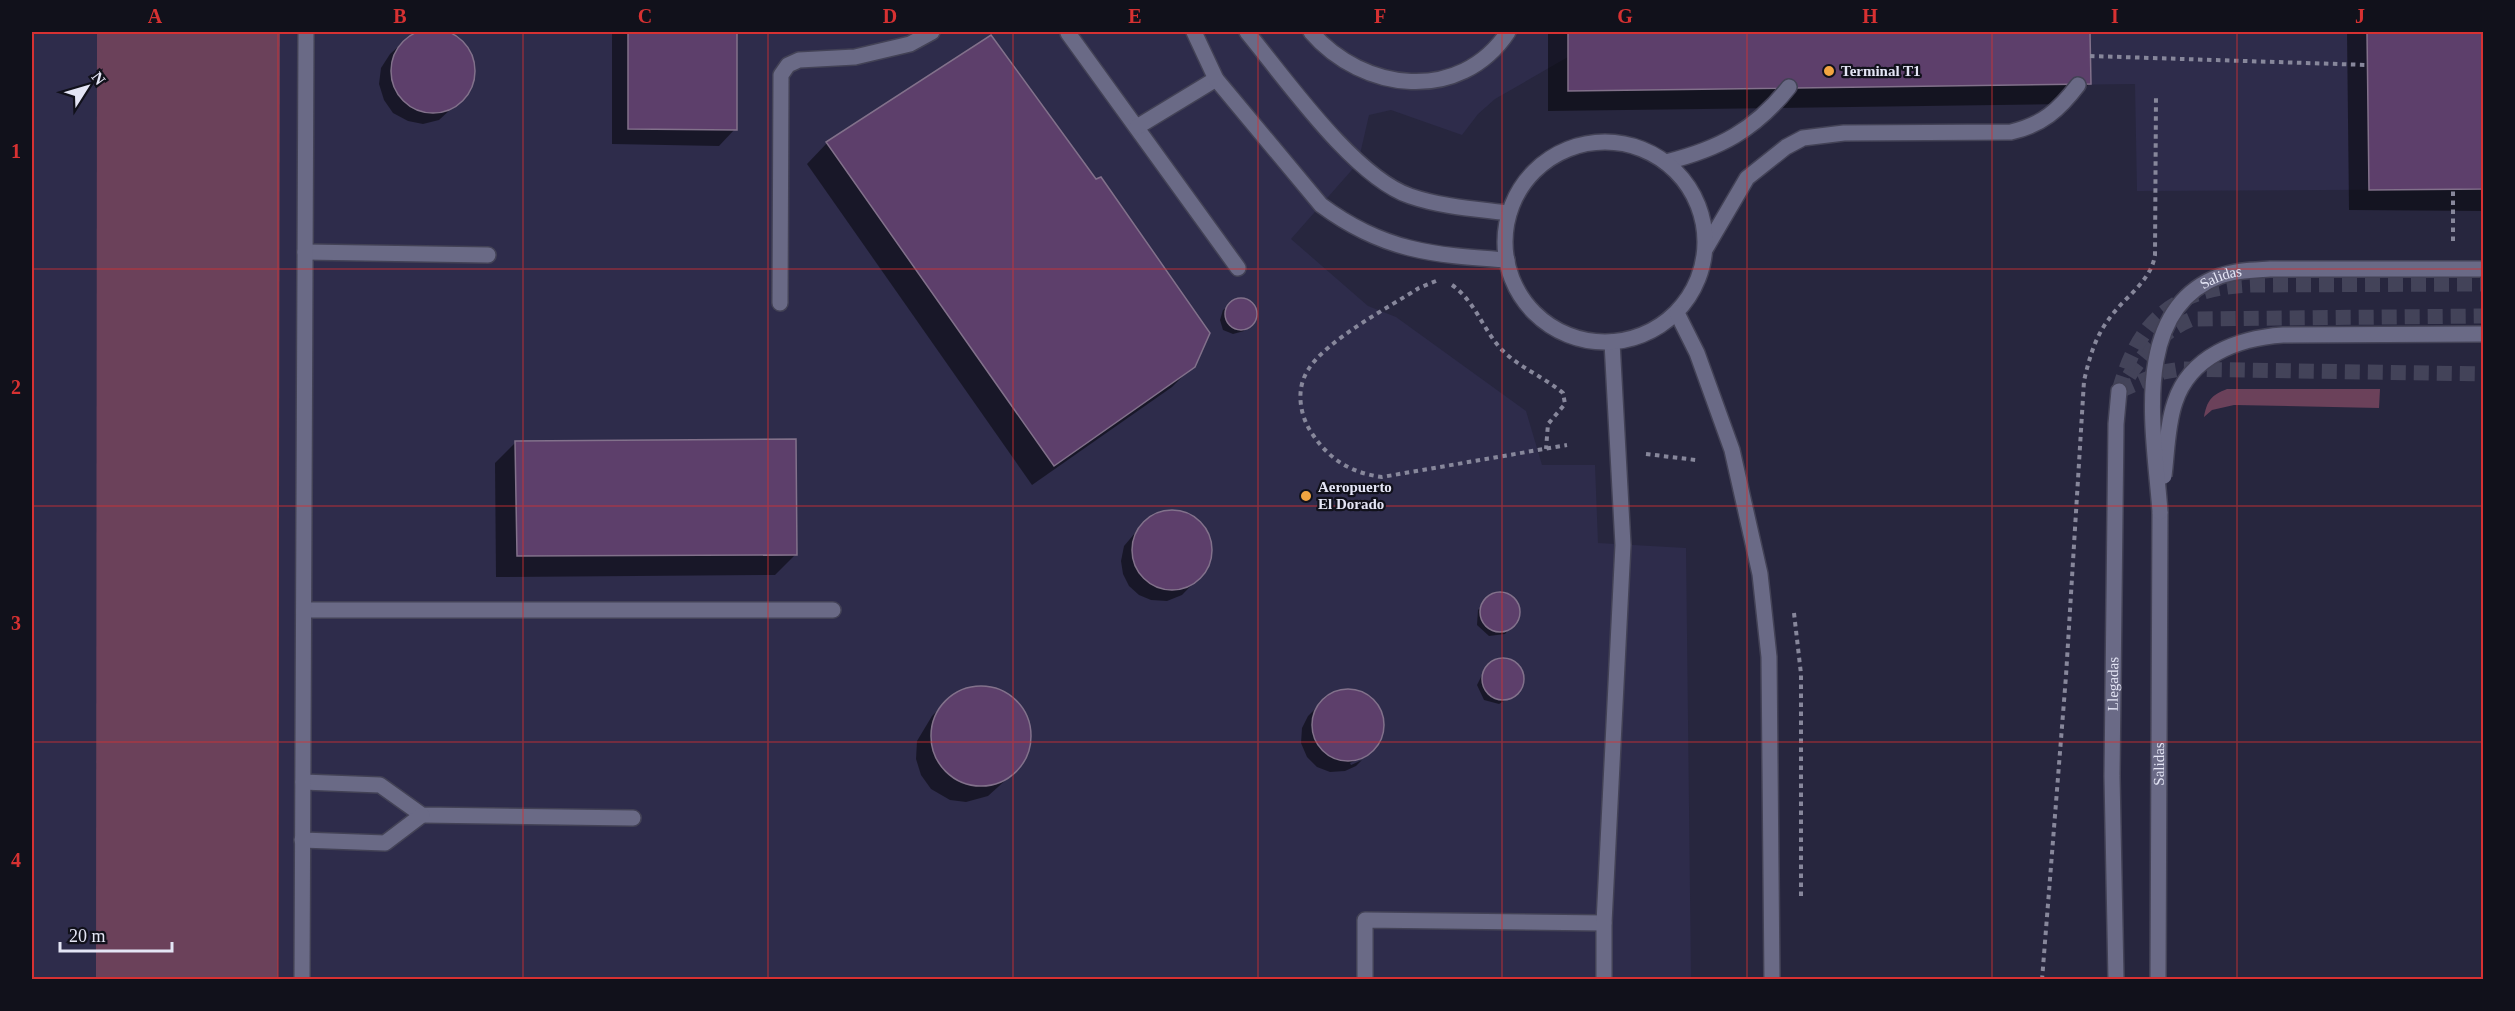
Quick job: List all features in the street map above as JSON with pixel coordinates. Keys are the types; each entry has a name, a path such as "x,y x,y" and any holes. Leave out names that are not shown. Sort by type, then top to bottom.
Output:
{"street":[{"path":"302,980 306,32"},
{"path":"780,303 781,75 788,65 800,60 855,57 910,44 932,32"},
{"path":"1194,32 1216,79 1321,205 1369,235 1403,248 1454,258 1507,260"},
{"path":"1247,32 1358,163 1383,182 1408,195 1436,203 1509,213"},
{"path":"1311,32 1346,61 1377,77 1412,83 1444,80 1461,72 1497,48 1508,32"},
{"path":"1068,33 1238,268"},
{"path":"1137,128 1216,79"},
{"path":"1706,248 1747,178 1786,147 1803,138 1844,133 2011,132 2029,128 2047,119 2078,85"},
{"path":"1666,162 1706,152 1729,140 1752,124 1789,87"},
{"path":"1598,141 1622,143 1645,150 1666,162 1684,180 1696,200 1704,223 1706,248 1701,272 1695,286 1677,313 1658,328 1636,338 1612,342 1588,341 1572,336 1544,321 1522,297 1514,283 1507,260 1505,236 1509,213 1519,190 1533,171 1553,156 1575,146 1598,141"},
{"path":"305,252 488,255"},
{"name":"Salidas","path":"2158,980 2160,512 2152,394 2158,347 2175,312 2206,283 2239,271 2484,269"},
{"path":"1677,313 1697,352 1732,450 1760,574 1769,657 1772,980"},
{"name":"Salidas","path":"2160,512 2175,400 2192,371 2221,350 2260,336 2283,334 2484,334"},
{"path":"1604,980 1604,923 1623,545 1612,342"},
{"name":"Llegadas","path":"2116,980 2112,776 2116,424 2119,391"},
{"path":"304,610 833,610"},
{"path":"303,782 380,785 422,815 633,818"},
{"path":"302,840 385,843 422,815"},
{"path":"1365,980 1365,920 1604,923"}],"path":[{"path":"2090,56 2368,65"},
{"path":"2042,980 2066,676 2084,381 2093,350 2108,320 2153,269 2156,94"},
{"path":"2452,269 2453,189"},
{"path":"1546,449 1548,424 1565,404 1563,393 1504,352 1493,340 1471,303 1453,285 1446,282 1437,281 1419,288 1327,348 1307,370 1301,389 1301,407 1305,425 1333,457 1358,474 1382,477 1546,449 1567,445"},
{"path":"1644,454 1695,460"}],"shaded area":[{"path":"32,32 2483,32 2483,189 2137,191 2135,84 1568,91 1568,57 1495,99 1478,114 1462,135 1391,110 1369,115 1358,163 1291,239 1368,306 1396,317 1526,411 1542,465 1595,465 1598,543 1686,548 1691,979 32,979"},
{"path":"97,32 280,32 278,979 96,979"},
{"path":"2227,389 2380,389 2379,408 2234,405 2212,410 2204,417 2211,399"}],"building":[{"path":"433,29 449,32 463,41 472,55 475,71 472,87 463,101 449,110 433,113 417,110 403,101 394,87 391,71 394,55 403,41 417,32"},
{"path":"628,32 737,32 737,130 628,129"},
{"name":"Terminal T1","path":"1568,32 2090,32 2091,84 1568,91"},
{"path":"2367,32 2484,32 2484,189 2369,190"},
{"path":"991,35 1096,179 1101,177 1210,333 1195,367 1054,466 826,142"},
{"path":"1241,298 1252,303 1257,314 1252,325 1241,330 1230,325 1225,314 1230,303"},
{"path":"796,439 797,555 517,556 515,441"},
{"path":"1172,510 1187,513 1200,522 1209,535 1212,550 1209,565 1200,578 1187,587 1172,590 1157,587 1144,578 1135,565 1132,550 1135,535 1144,522 1157,513"},
{"path":"1500,592 1514,598 1520,612 1514,626 1500,632 1486,626 1480,612 1486,598"},
{"path":"1503,658 1511,659 1518,664 1523,671 1523,687 1518,694 1511,699 1503,700 1495,699 1488,694 1483,687 1482,679 1483,671 1488,664 1495,659"},
{"path":"981,686 1000,690 1016,701 1027,717 1031,736 1027,755 1016,771 1000,782 981,786 962,782 946,771 935,755 931,736 935,717 946,701 962,690"},
{"path":"1341,689 1355,689 1374,699 1384,718 1384,732 1374,751 1355,761 1341,761 1322,751 1312,732 1312,718 1322,699"}],"tunnel":[{"path":"2119,391 2127,366 2150,326 2182,301 2202,293 2225,287 2252,285 2484,284"},
{"path":"2129,376 2156,342 2173,329 2192,319 2484,316"},
{"path":"2119,391 2163,372 2181,369 2484,374"}],"place":[{"name":"Terminal T1","path":"1829,71"},
{"name":"Aeropuerto El Dorado","path":"1306,496"}]}
